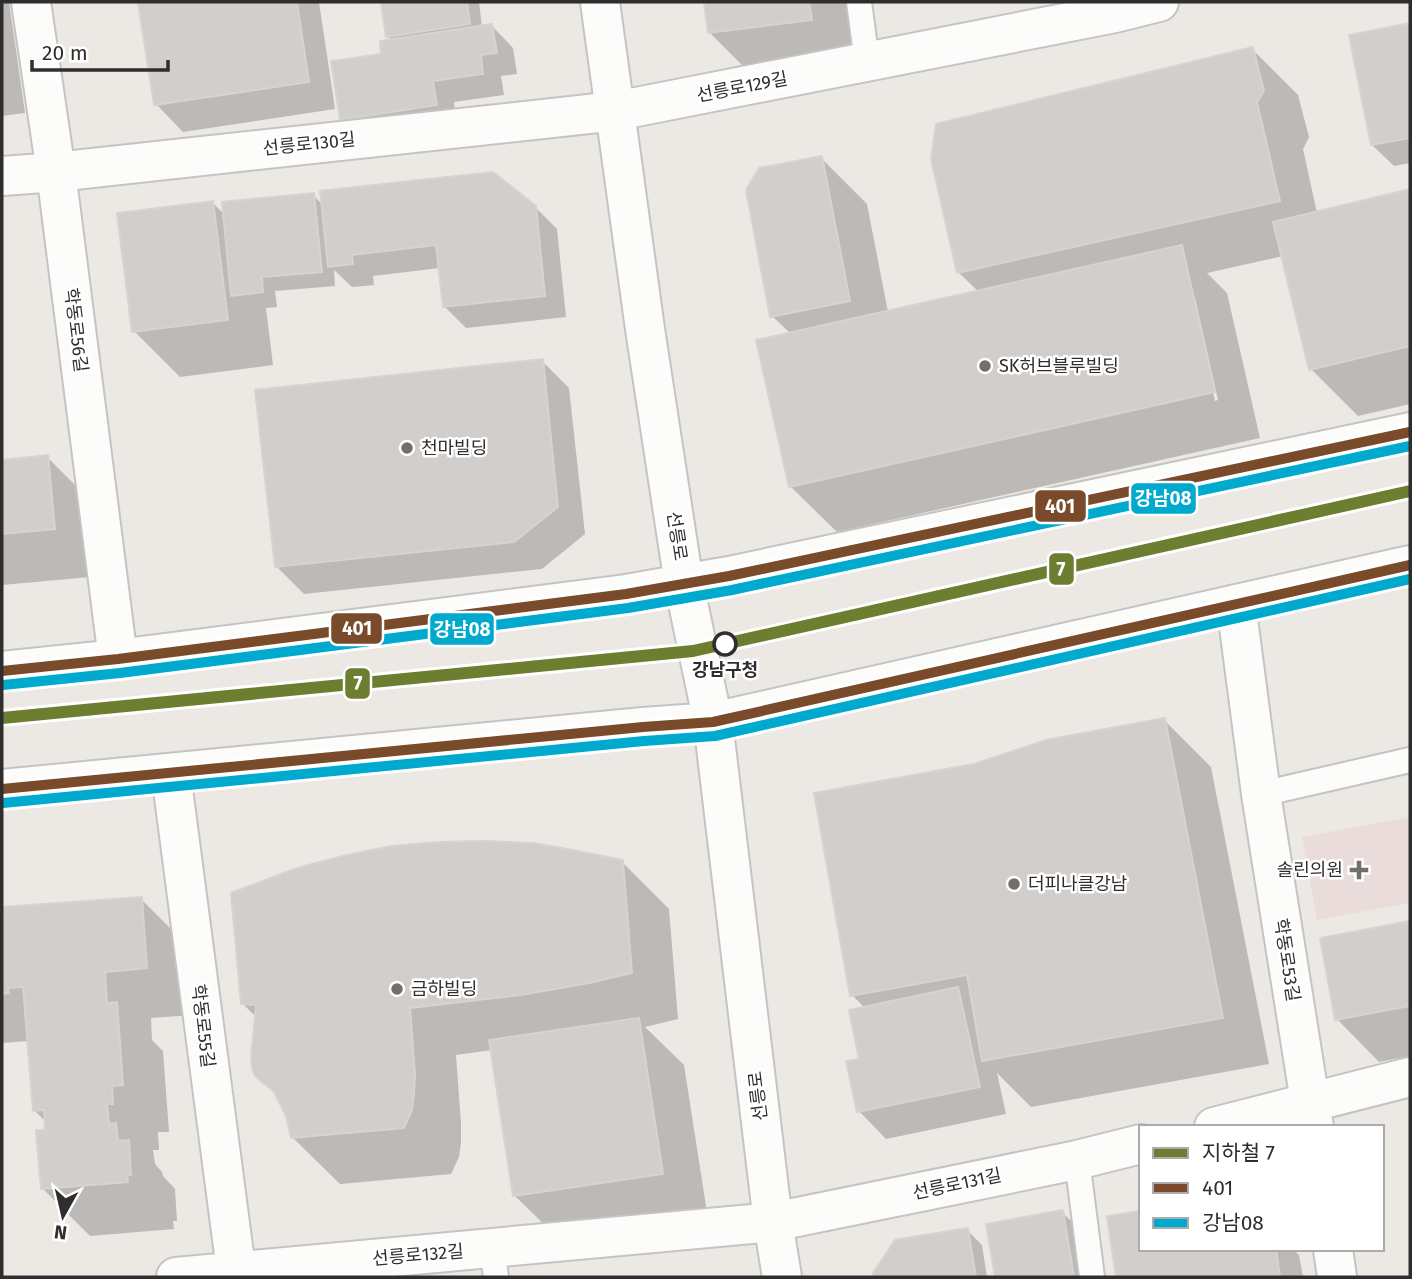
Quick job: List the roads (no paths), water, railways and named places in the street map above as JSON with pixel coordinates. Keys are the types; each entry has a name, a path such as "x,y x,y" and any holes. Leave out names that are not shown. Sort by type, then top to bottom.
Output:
{"main road":[{"name":"학동로56길","path":"31,2 56,172 118,659"},
{"name":"선릉로","path":"600,2 645,329 684,584 713,722 773,1222 782,1277"},
{"name":"선릉로129길","path":"616,111 867,62 1115,7 1159,2"},
{"name":"선릉로130길","path":"2,176 616,111"},
{"path":"2,671 118,659 626,594 729,576 1410,432"},
{"path":"2,789 713,722 1410,565"},
{"name":"학동로53길","path":"1236,604 1261,794 1312,1115"},
{"name":"학동로55길","path":"170,774 236,1275"},
{"path":"1230,1125 1312,1115 1410,1077"},
{"name":"선릉로131길","path":"773,1222 1077,1160 1139,1144"},
{"name":"선릉로132길","path":"176,1277 494,1263 773,1222"},
{"path":"1333,1251 1338,1277"}],"lane":[{"path":"859,2 867,62"},
{"path":"1261,794 1410,760"},
{"path":"1077,1160 1092,1277"}],"metro line":[{"name":"7","path":"2,718 693,651 1410,491"}],"place":[{"name":"SK허브블루빌딩","path":"985,366"},
{"name":"천마빌딩","path":"407,448"},
{"name":"강남구청","path":"725,644"},
{"name":"솔린의원","path":"1359,870"},
{"name":"더피나클강남","path":"1014,884"},
{"name":"금하빌딩","path":"397,989"}]}
